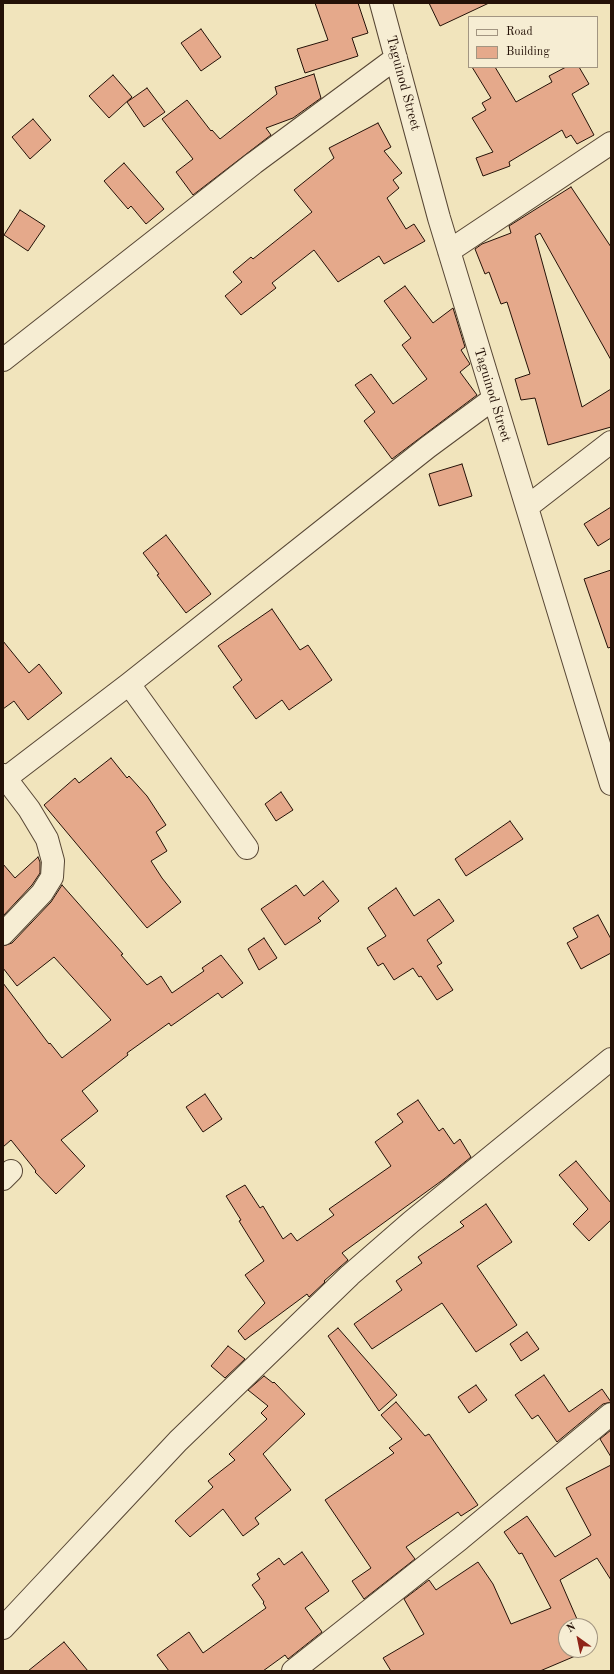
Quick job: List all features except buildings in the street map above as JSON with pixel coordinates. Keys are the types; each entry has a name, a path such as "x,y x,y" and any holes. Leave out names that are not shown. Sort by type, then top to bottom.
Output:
{"street":[{"name":"Taguinod Street","path":"381,3 439,218 611,784"},
{"path":"3,360 254,163 396,58"},
{"path":"449,251 611,143"},
{"path":"3,934 42,893 52,877 53,861 47,838 29,809 4,776 129,684 421,452 493,399"},
{"path":"527,507 611,442"},
{"path":"129,684 247,848"},
{"path":"3,1628 178,1441 350,1275 411,1222 611,1059"},
{"path":"293,1671 460,1538 611,1414"}]}
